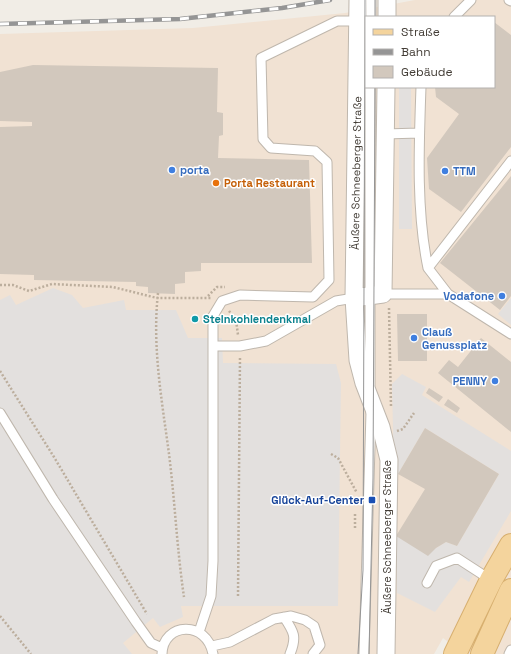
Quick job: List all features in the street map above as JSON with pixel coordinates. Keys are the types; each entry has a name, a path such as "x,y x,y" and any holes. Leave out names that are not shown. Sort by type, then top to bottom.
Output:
{"main road":[{"path":"455,654 491,580 511,545"},
{"path":"482,654 511,590"}],"street":[{"name":"Äußere Schneeberger Straße","path":"358,0 364,19 365,47"},
{"path":"386,0 387,16"},
{"name":"Äußere Schneeberger Straße","path":"366,88 374,296"},
{"name":"Äußere Schneeberger Straße","path":"386,88 385,134 374,296 358,360 364,383 381,427 389,460 386,654"}],"lane":[{"name":"Äußere Schneeberger Straße","path":"365,16 371,0"},
{"path":"455,16 471,0"},
{"path":"199,632 211,596 213,561 213,316 222,301 240,295 313,297 329,280 327,162 315,151 271,148 263,139 261,58 337,21 364,19"},
{"name":"Äußere Schneeberger Straße","path":"370,88 374,296"},
{"path":"421,88 419,133 422,241 428,268 448,294 511,334"},
{"path":"385,134 419,133"},
{"path":"428,268 511,161"},
{"path":"214,346 240,346 266,341 336,301 374,296 448,294"},
{"name":"Äußere Schneeberger Straße","path":"364,654 367,593 370,399"},
{"path":"0,413 53,499 151,643 162,651 167,639 175,632 188,629 199,632 206,637 212,650 274,619 291,616 305,620 314,626 320,644 313,654"},
{"path":"427,583 436,566 457,558 491,580"},
{"path":"284,617 293,630 294,642 290,654"},
{"path":"509,654 511,650"}],"path":[{"path":"0,285 13,285 29,291 52,284 113,287 158,298 208,296 222,301 236,320 240,346 238,596"},
{"path":"158,293 156,344 173,492 179,563 184,597"},
{"path":"374,296 391,410"},
{"path":"0,370 54,457 147,614"},
{"path":"392,434 403,429 414,413"},
{"path":"331,454 338,458 358,494 358,483"},
{"path":"0,616 31,654"}],"shaded area":[{"name":"Glück-Auf-Center","path":"415,0 511,0 511,654 464,654 443,638 434,654 0,654 0,34 193,28 345,13"},
{"path":"399,88 411,88 412,229 399,229"},
{"path":"53,288 72,295 83,308 124,300 126,310 176,310 188,338 222,338 223,363 336,364 341,383 338,606 181,606 183,617 160,627 153,618 123,643 132,654 0,654 0,300 10,295 16,305"},
{"path":"511,298 511,325 498,314"},
{"path":"402,374 426,387 422,395 511,451 511,511 469,582 461,577 435,612 397,593 396,536 436,548 446,542 457,546 499,474 425,428 398,474 394,475 392,384"}],"building":[{"path":"495,23 511,35 511,147 461,212 429,189 427,158 459,114 436,97 435,88 495,88"},
{"path":"33,65 218,68 217,112 223,113 223,135 219,136 218,158 309,160 312,263 201,263 201,271 185,272 185,283 175,284 175,294 148,293 148,287 136,286 136,282 34,280 34,275 0,274 0,127 32,126 32,122 0,121 0,72"},
{"path":"511,176 511,296 500,310 440,263"},
{"path":"397,314 427,314 427,361 398,361"},
{"path":"481,338 511,362 511,432 438,373 449,360 458,367"},
{"path":"429,388 443,397 439,402 426,393"},
{"path":"448,399 460,408 457,413 444,405"},
{"path":"425,428 499,474 457,546 446,542 436,548 428,556 396,536 425,489 398,474"}],"tram line":[{"path":"358,654 363,570 365,0"},
{"path":"375,0 375,16"},
{"path":"369,654 373,478 375,88"}],"railway":[{"path":"0,24 180,19 282,8 330,0"}],"place":[{"name":"porta","path":"172,170"},
{"name":"TTM","path":"445,171"},
{"name":"Porta Restaurant","path":"216,183"},
{"name":"Vodafone","path":"502,296"},
{"name":"Steinkohlendenkmal","path":"195,319"},
{"name":"Clauß Genussplatz","path":"414,338"},
{"name":"PENNY","path":"495,381"},
{"name":"Glück-Auf-Center","path":"372,500"}]}
